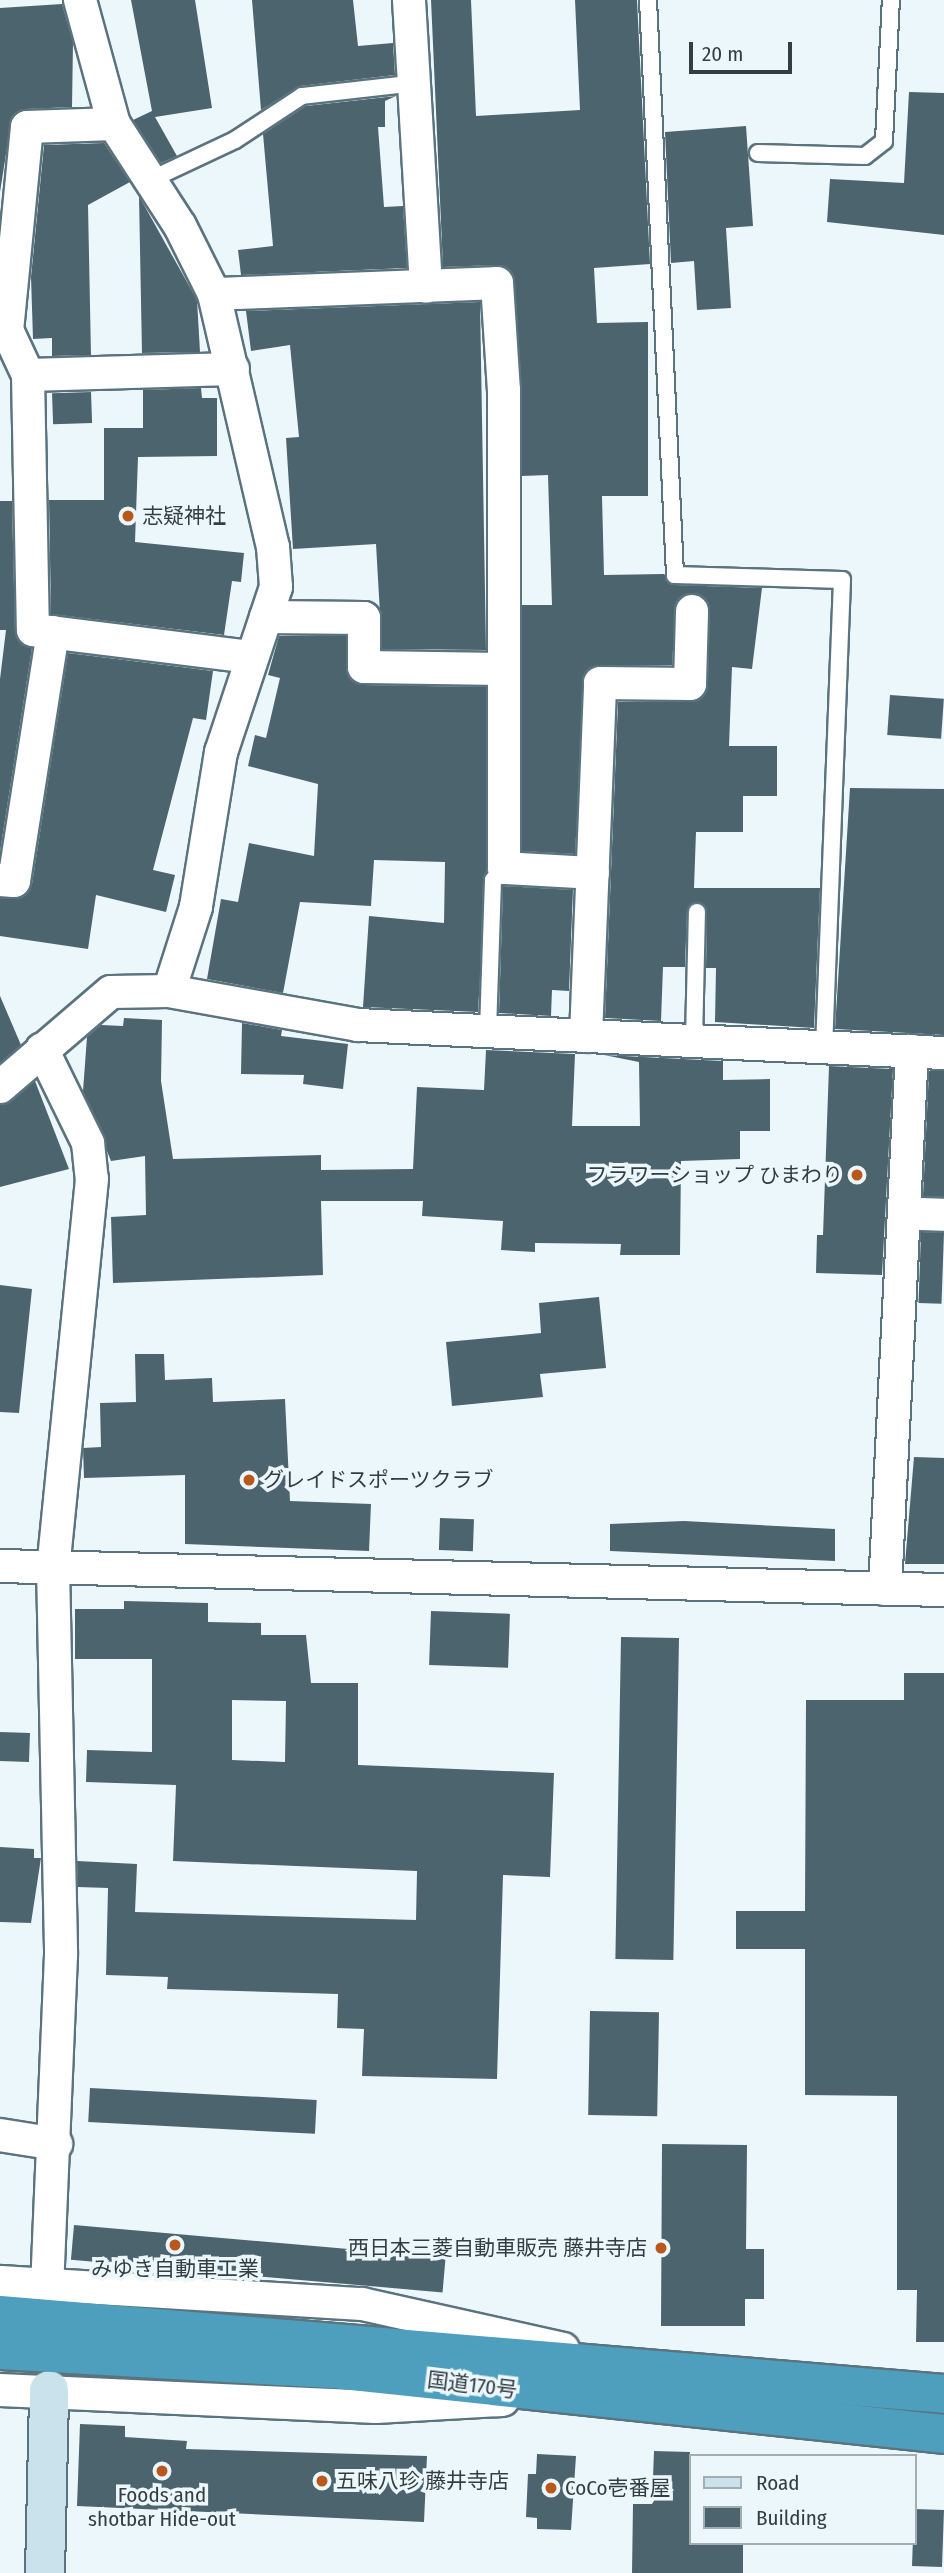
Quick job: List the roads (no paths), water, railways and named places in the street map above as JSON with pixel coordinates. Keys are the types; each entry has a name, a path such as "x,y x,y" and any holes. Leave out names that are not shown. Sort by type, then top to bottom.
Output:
{"highway":[{"name":"国道170号","path":"0,2315 944,2393"},
{"name":"国道170号","path":"0,2350 343,2370 561,2396 944,2434"}],"street":[{"path":"80,0 114,124 150,180 214,294 273,547 276,587 251,657 207,814 196,907 169,991"},
{"path":"409,0 426,286"},
{"path":"114,124 27,127 11,171 7,330 28,375 33,630 251,657"},
{"path":"214,294 497,283 504,390 504,868 593,873"},
{"path":"28,375 233,369"},
{"path":"586,1036 600,683 690,684 692,611"},
{"path":"266,617 364,618 364,667 504,669"},
{"path":"0,880 14,881 53,632"},
{"path":"0,1087 111,992 169,991 358,1025 944,1053"},
{"path":"43,1049 88,1143 92,1179 53,1567 61,1955 47,2283"},
{"path":"885,1589 912,1051"},
{"path":"0,1566 944,1590"},
{"path":"0,2135 55,2144"},
{"path":"0,2282 362,2304 641,2366"},
{"path":"0,2390 49,2390 376,2407 561,2396"},
{"path":"45,2573 49,2390"}],"lane":[{"path":"648,0 675,575 842,580 824,1047"},
{"path":"758,153 865,156 884,141 891,0"},
{"path":"150,180 235,141 302,96 416,83"},
{"path":"488,1031 493,880 504,868"},
{"path":"694,1041 697,912"}],"place":[{"name":"志疑神社","path":"128,516"},
{"name":"フラワーショップ ひまわり","path":"857,1175"},
{"name":"グレイドスポーツクラブ","path":"249,1480"},
{"name":"みゆき自動車工業","path":"175,2245"},
{"name":"西日本三菱自動車販売 藤井寺店","path":"661,2248"},
{"name":"Foods and shotbar Hide-out","path":"162,2471"},
{"name":"五味八珍 藤井寺店","path":"322,2481"},
{"name":"CoCo壱番屋","path":"551,2488"}]}
